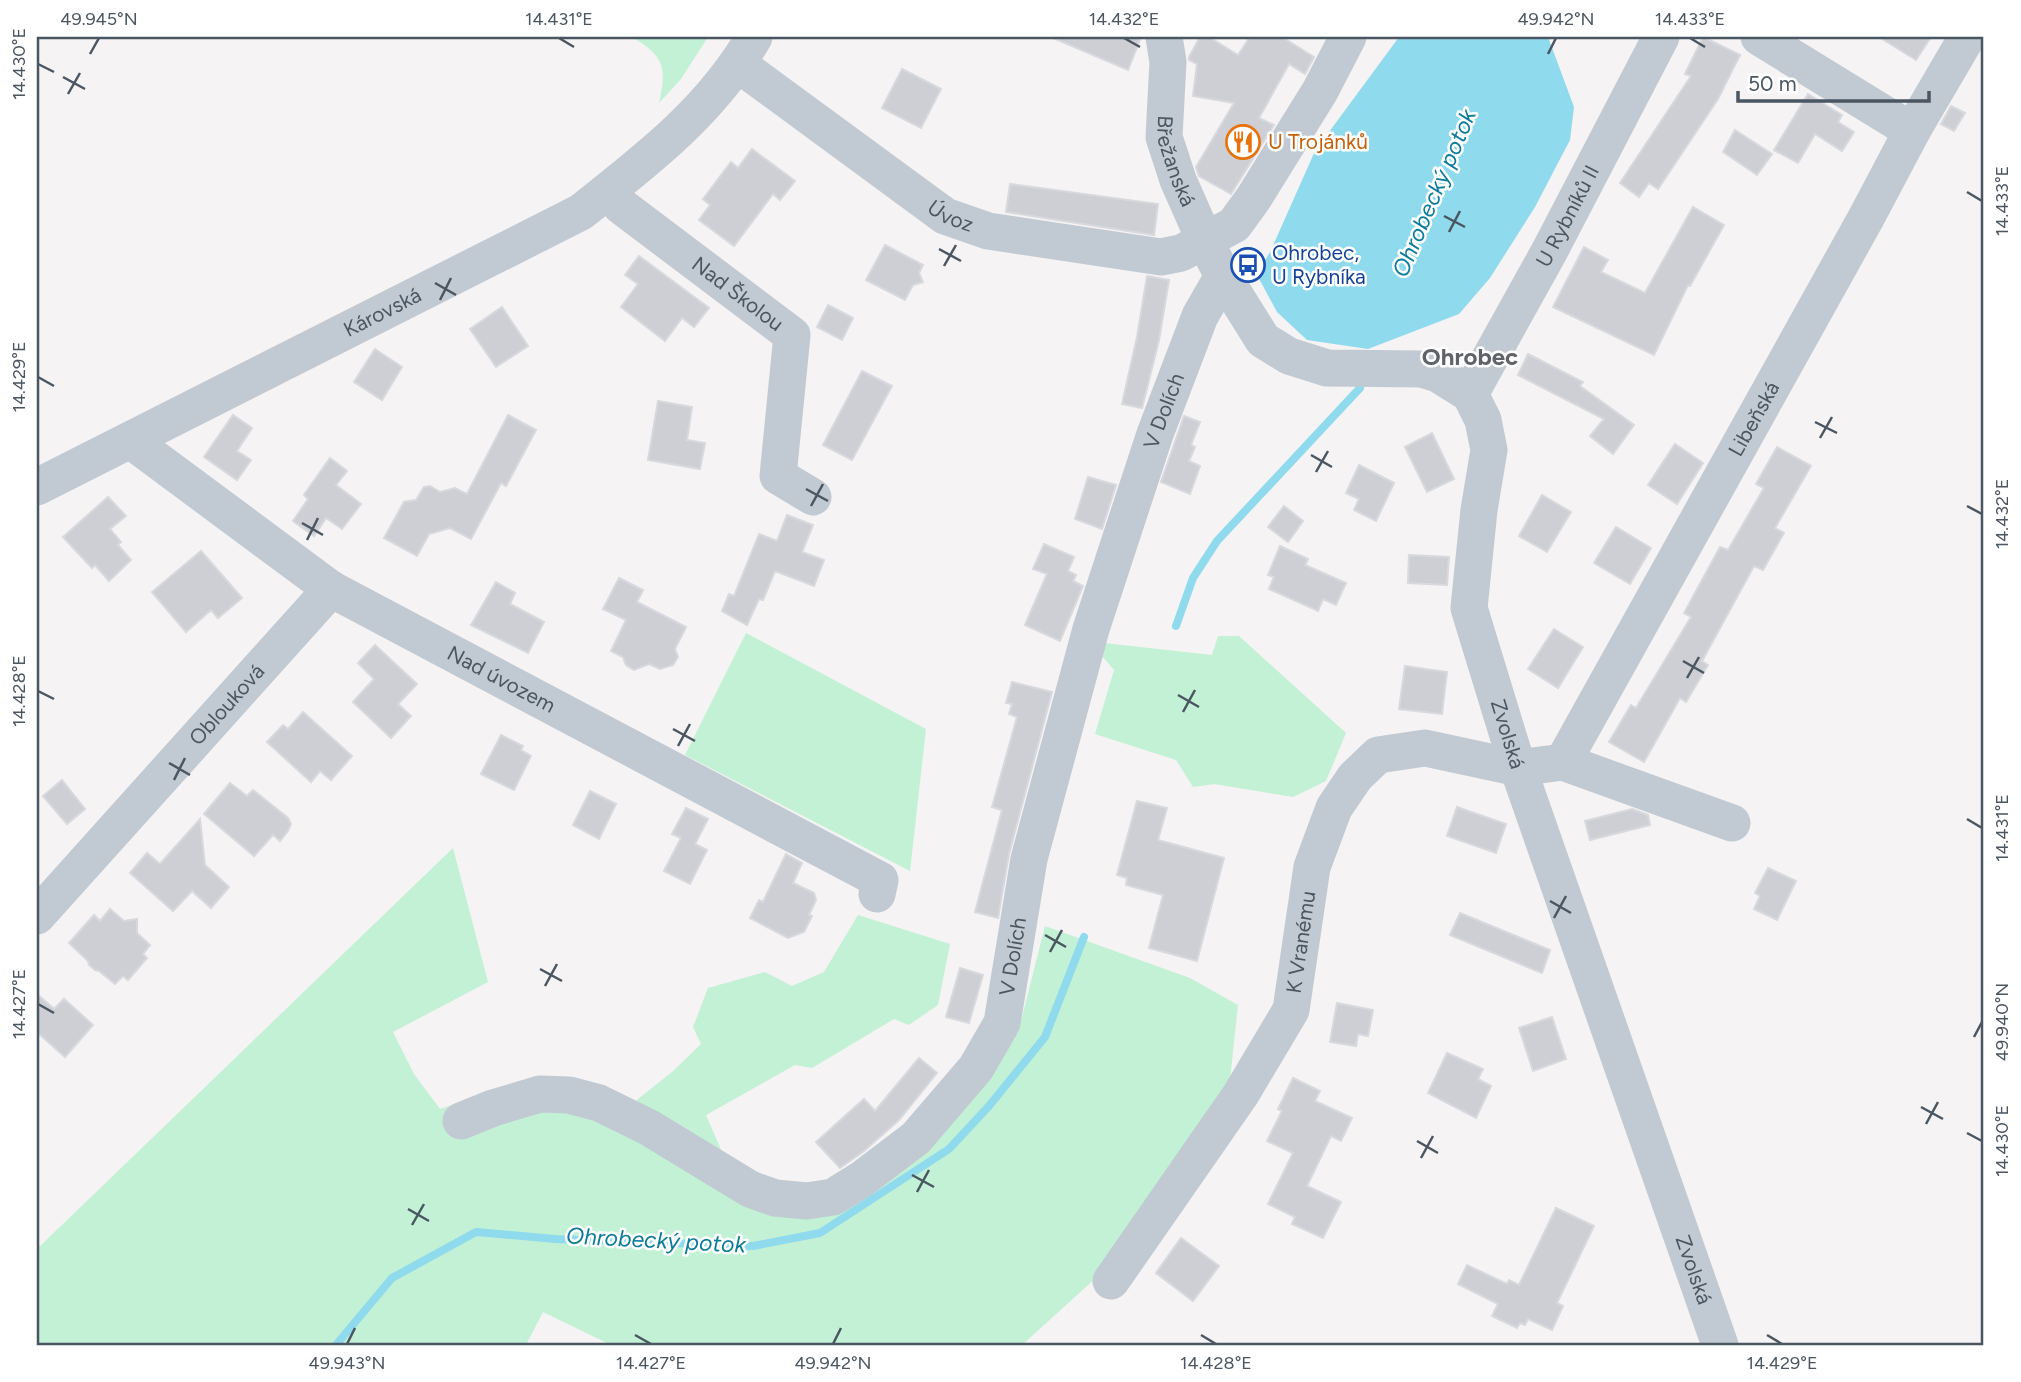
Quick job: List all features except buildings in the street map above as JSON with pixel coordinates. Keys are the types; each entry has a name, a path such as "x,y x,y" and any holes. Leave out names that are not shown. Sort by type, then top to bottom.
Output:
{"street":[{"name":"Břežanská","path":"1164,37 1168,62 1164,137 1178,180 1223,276"},
{"name":"Úvoz","path":"746,50 945,216 988,231 1161,257 1181,253 1234,225 1320,91 1348,37"},
{"name":"U Rybníků II","path":"1470,394 1549,252 1661,37"},
{"path":"1759,37 1912,131"},
{"name":"Libeňská","path":"1563,762 1912,131 1967,37"},
{"name":"Károvská","path":"37,487 581,212 650,157 698,113 746,50"},
{"name":"Nad Školou","path":"609,190 621,206 792,335 778,476 813,497"},
{"path":"1223,276 1263,340 1289,356 1327,368 1422,369 1438,374 1470,394"},
{"name":"V Dolích","path":"461,1121 540,1094 569,1095 599,1103 648,1127 750,1189 775,1198 807,1201 833,1198 916,1138 976,1068 1002,1023 1029,859 1091,629 1156,434 1200,316 1223,276"},
{"name":"Zvolská","path":"1470,394 1483,420 1489,450 1479,510 1469,608 1518,768 1720,1345"},
{"name":"Nad úvozem","path":"130,440 331,589 880,880 877,894"},
{"name":"Oblouková","path":"37,916 331,589"},
{"name":"K Vranému","path":"1111,1281 1241,1094 1291,1010 1312,867 1334,808 1355,777 1378,755 1425,748 1518,768"},
{"path":"1518,768 1563,762 1732,823"}],"green space":[{"path":"632,37 708,37 681,79 659,103 663,81 661,64 651,51"},
{"path":"746,633 926,729 910,871 685,755"},
{"path":"1218,636 1239,636 1346,733 1326,781 1293,797 1214,784 1193,787 1176,760 1095,734 1114,670 1102,656 1104,643 1212,655"},
{"path":"453,848 488,982 393,1032 414,1074 440,1109 508,1086 614,1118 672,1072 701,1044 693,1027 708,988 765,972 792,986 824,972 858,915 950,944 938,1005 909,1025 894,1019 812,1068 795,1065 706,1115 728,1166 810,1191 853,1175 963,1071 1018,1033 1045,926 1190,978 1238,1005 1229,1089 1098,1276 1022,1345 611,1345 543,1312 526,1345 37,1345 37,1249"}],"water":[{"path":"1399,37 1548,37 1574,107 1570,140 1535,207 1490,278 1459,314 1368,349 1307,340 1277,312 1257,275 1315,151"}],"waterway":[{"name":"Ohrobecký potok","path":"1176,626 1193,578 1217,541 1360,388"},
{"name":"Ohrobecký potok","path":"336,1345 392,1278 476,1232 555,1239 753,1246 820,1233 949,1149 989,1106 1045,1037 1084,937"}],"place":[{"name":"U Trojánků","path":"1243,142"},
{"name":"Ohrobec, U Rybníka","path":"1248,265"}],"district":[{"name":"Ohrobec","path":"1470,357"}]}
